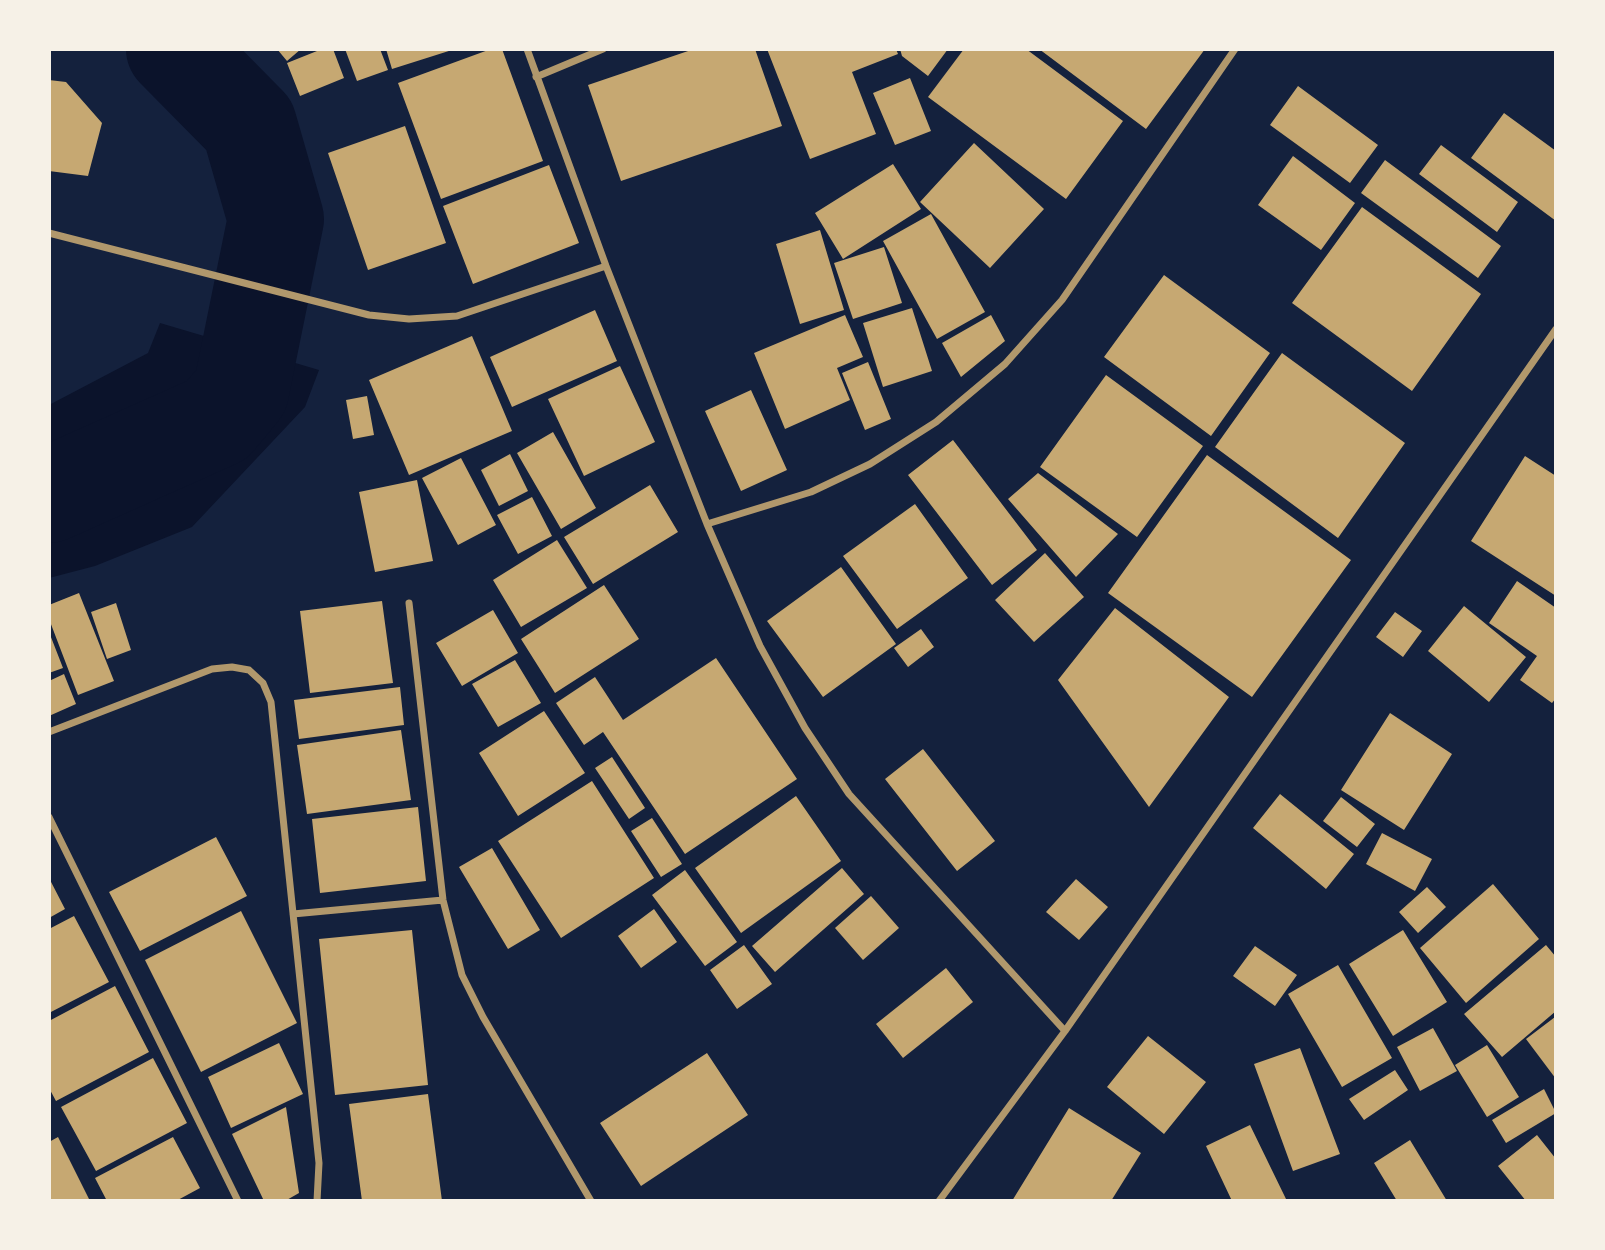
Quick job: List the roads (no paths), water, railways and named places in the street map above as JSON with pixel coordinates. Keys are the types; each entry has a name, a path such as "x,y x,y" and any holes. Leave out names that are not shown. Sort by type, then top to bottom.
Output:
{"street":[{"path":"527,49 606,266 707,524 760,646 805,728 849,794 1065,1031"},
{"path":"536,77 603,49"},
{"path":"707,524 811,492 870,464 936,422 1005,364 1062,300 1236,49"},
{"path":"49,233 111,251 369,314 409,319 457,316 606,266"},
{"path":"939,1201 1065,1031 1556,328"},
{"path":"409,603 443,900 462,975 482,1017 592,1201"},
{"path":"49,732 212,669 232,667 248,670 263,683 271,702 319,1163 317,1201"},
{"path":"49,817 238,1201"},
{"path":"293,914 443,900"}],"water":[{"path":"160,323 319,370 305,407 192,527 95,566 49,578 49,405 148,353"}],"waterway":[{"path":"49,495 217,420 241,391 276,219 249,125 174,49"}]}
